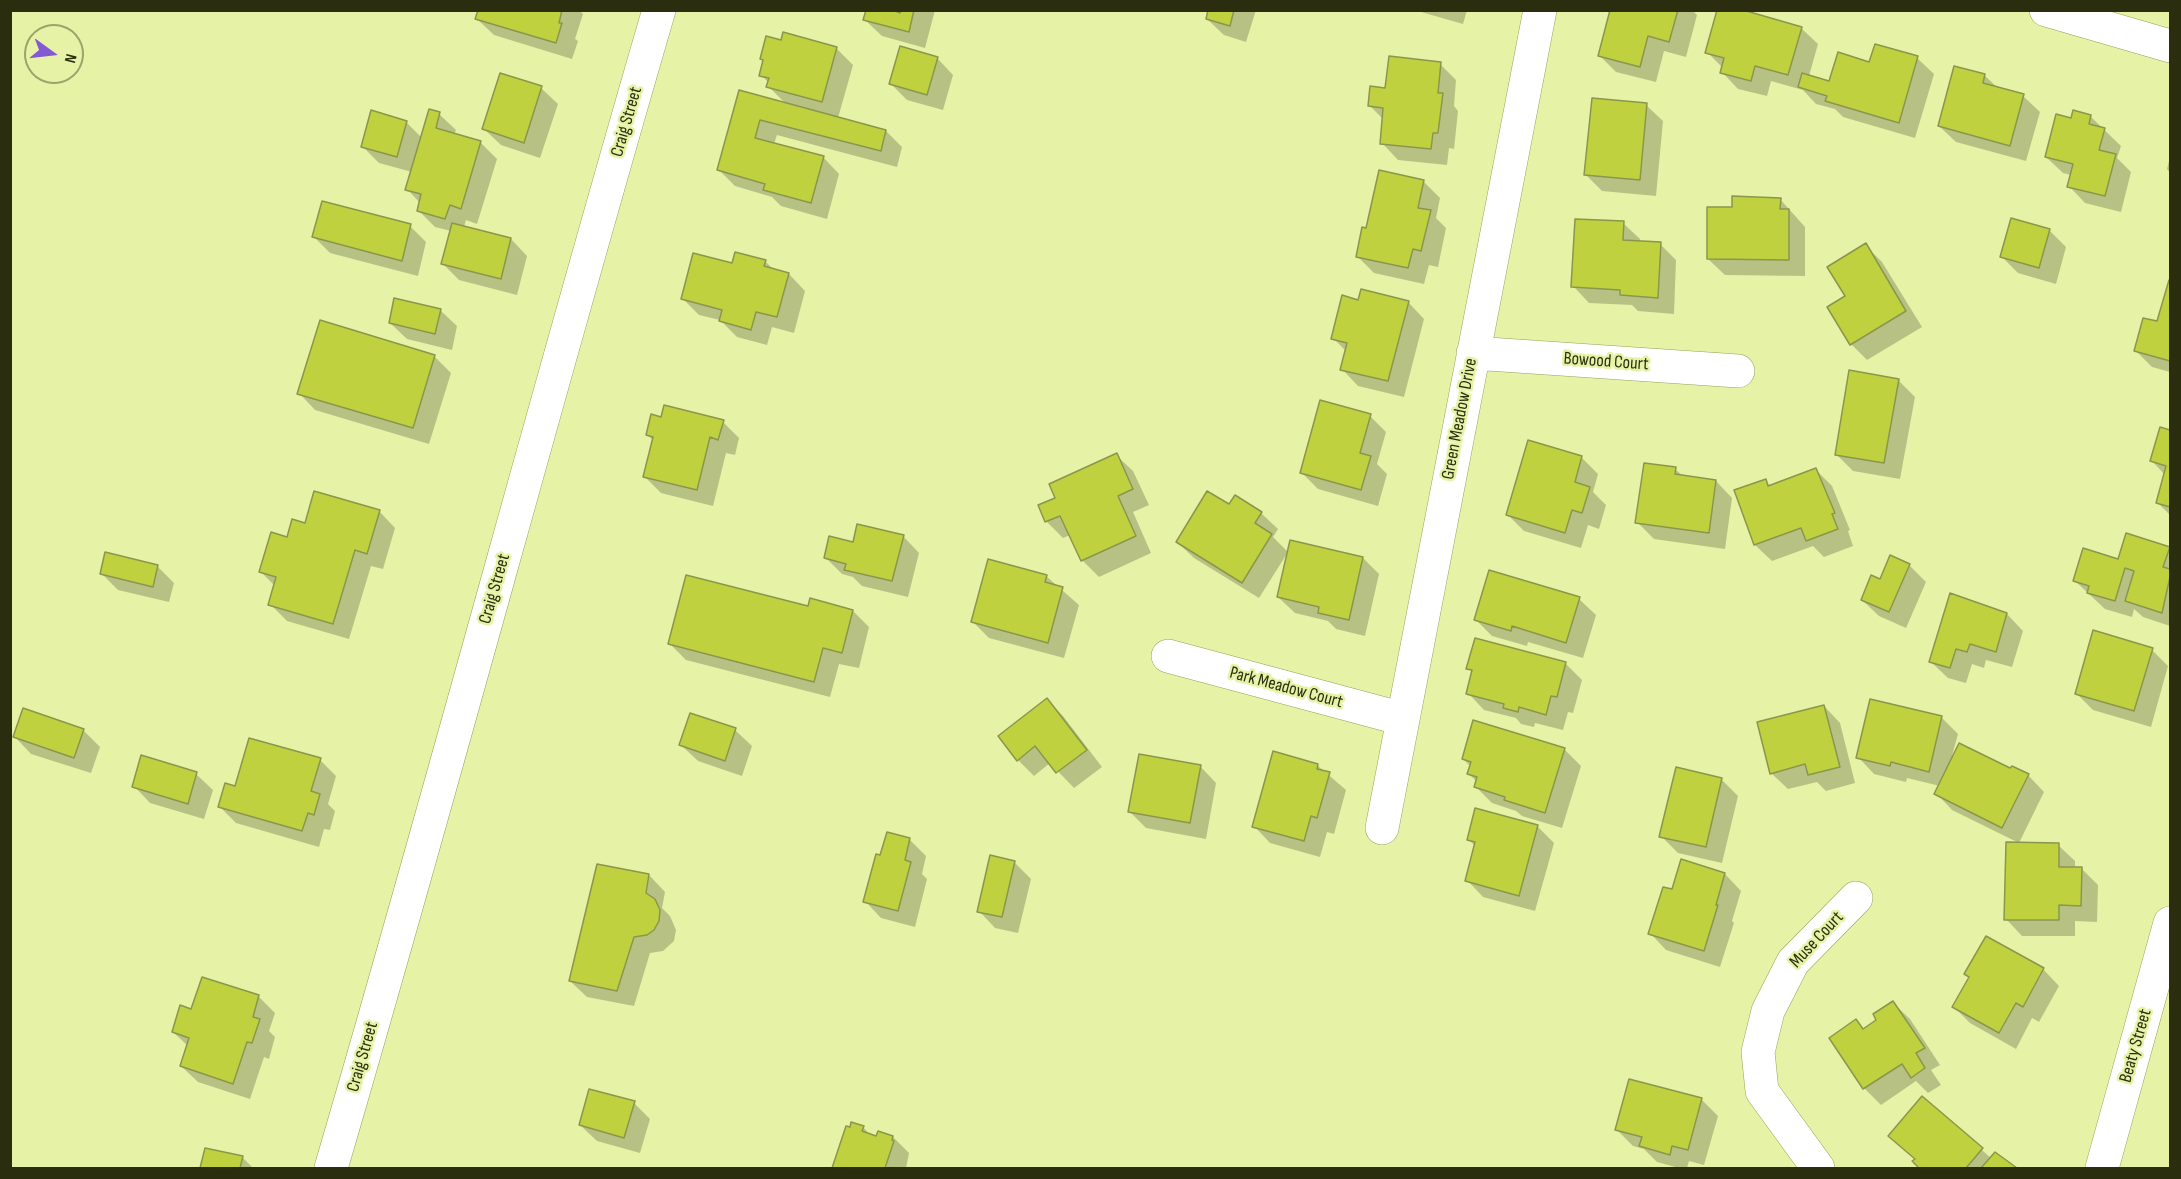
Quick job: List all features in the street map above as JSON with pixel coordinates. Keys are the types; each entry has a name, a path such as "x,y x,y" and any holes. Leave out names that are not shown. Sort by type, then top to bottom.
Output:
{"street":[{"name":"Craig Street","path":"331,1168 391,962 594,232 659,10"},
{"name":"Green Meadow Drive","path":"1382,828 1540,10"},
{"path":"2046,10 2170,46"},
{"name":"Bowood Court","path":"1473,353 1738,371"},
{"name":"Park Meadow Court","path":"1168,656 1403,719"},
{"name":"Muse Court","path":"1818,1168 1762,1091 1758,1052 1768,1011 1793,962 1857,898"},
{"name":"Beaty Street","path":"2102,1168 2170,923"}],"building":[{"path":"478,10 562,10 559,23 562,23 556,43 475,19"},
{"path":"866,10 893,10 900,13 901,10 914,10 909,32 863,20"},
{"path":"1208,10 1234,10 1230,26 1206,19"},
{"path":"1610,10 1678,10 1669,42 1648,36 1640,67 1598,56"},
{"path":"1717,10 1743,10 1802,27 1788,75 1755,66 1751,81 1720,73 1724,58 1705,53"},
{"path":"783,32 837,47 822,102 766,87 769,78 759,76 763,60 760,59 766,36 781,40"},
{"path":"1875,44 1918,56 1899,123 1825,101 1827,96 1798,87 1802,73 1829,81 1838,52 1869,62"},
{"path":"900,46 938,57 927,95 889,84"},
{"path":"1389,56 1441,62 1438,93 1443,93 1438,133 1433,133 1431,149 1380,144 1383,108 1368,106 1370,86 1385,88"},
{"path":"1954,66 1985,74 1983,83 2024,94 2010,146 1938,126"},
{"path":"500,73 542,86 524,143 482,129"},
{"path":"739,90 886,130 881,151 760,120 755,138 824,156 811,203 763,190 765,184 717,170"},
{"path":"1592,98 1647,103 1640,180 1584,175"},
{"path":"429,109 440,112 436,128 481,141 461,209 450,205 445,219 417,211 421,194 405,190"},
{"path":"371,110 407,121 397,157 361,147"},
{"path":"2073,110 2091,115 2089,124 2105,128 2099,150 2116,154 2105,196 2067,187 2073,164 2045,157 2056,114 2071,118"},
{"path":"1379,170 1424,180 1418,208 1431,210 1421,251 1413,249 1408,268 1356,257 1362,227 1366,228"},
{"path":"1732,196 1781,198 1780,209 1789,209 1789,260 1707,259 1707,207 1732,207"},
{"path":"322,201 411,224 402,261 312,237"},
{"path":"2011,218 2050,229 2039,268 2000,257"},
{"path":"1575,219 1624,221 1623,240 1661,242 1658,298 1620,295 1620,290 1571,287"},
{"path":"452,223 511,238 501,279 441,264"},
{"path":"1866,243 1906,311 1850,345 1827,307 1845,296 1827,267"},
{"path":"735,252 766,260 764,266 789,273 777,317 756,312 751,330 719,321 722,310 681,299 693,253 732,263"},
{"path":"2169,280 2170,361 2134,351 2143,318 2157,321"},
{"path":"1361,289 1409,301 1388,381 1340,370 1347,343 1331,339 1342,295 1358,300"},
{"path":"394,298 441,309 435,334 389,323"},
{"path":"320,320 435,355 413,428 297,394"},
{"path":"1849,370 1899,379 1884,463 1835,455"},
{"path":"1320,400 1371,414 1360,453 1371,456 1361,490 1300,473"},
{"path":"664,405 724,420 718,440 710,437 697,490 643,477 653,437 646,435 651,414 661,417"},
{"path":"2160,427 2170,430 2170,507 2156,503 2166,466 2150,461"},
{"path":"1528,440 1582,456 1575,482 1590,487 1582,513 1572,510 1565,533 1506,515"},
{"path":"1117,453 1133,489 1118,496 1136,536 1081,561 1060,516 1045,522 1038,505 1055,498 1049,484"},
{"path":"1644,463 1676,467 1675,474 1716,480 1709,533 1635,523"},
{"path":"1816,468 1835,513 1832,514 1838,529 1806,541 1801,528 1754,545 1734,490 1766,479 1768,486"},
{"path":"314,491 380,510 367,554 355,550 333,624 268,605 276,577 259,572 271,532 287,537 292,519 305,523"},
{"path":"1207,491 1229,504 1235,495 1262,512 1255,523 1272,534 1242,583 1176,542"},
{"path":"857,524 904,535 892,581 844,570 846,564 824,558 829,536 853,542"},
{"path":"2126,533 2170,547 2163,567 2170,569 2170,577 2162,613 2125,601 2134,571 2125,568 2115,601 2087,593 2089,586 2073,581 2083,548 2118,559"},
{"path":"1290,540 1363,557 1349,620 1318,613 1319,607 1277,597"},
{"path":"105,552 158,565 153,587 100,574"},
{"path":"1890,555 1910,564 1889,612 1861,600 1871,575 1880,579"},
{"path":"988,559 1047,575 1045,582 1063,587 1048,643 971,622"},
{"path":"1489,570 1580,597 1566,643 1512,626 1511,631 1474,620"},
{"path":"686,575 808,606 810,598 853,610 842,653 823,648 814,682 668,644"},
{"path":"1950,593 2007,613 1996,652 1970,644 1967,652 1956,649 1950,668 1929,662"},
{"path":"2093,630 2153,648 2134,711 2075,694"},
{"path":"1475,638 1566,662 1557,697 1551,696 1546,715 1519,707 1518,712 1503,708 1504,704 1466,694 1472,670 1466,669"},
{"path":"1047,698 1087,750 1056,773 1035,746 1017,761 998,736"},
{"path":"1870,699 1942,716 1929,772 1891,762 1890,766 1856,758"},
{"path":"1824,705 1840,767 1808,775 1805,764 1770,774 1757,722"},
{"path":"23,708 84,729 74,758 13,737"},
{"path":"690,713 736,728 725,761 679,745"},
{"path":"1473,720 1565,748 1545,813 1504,800 1505,797 1474,787 1477,777 1467,774 1471,762 1462,759"},
{"path":"249,738 321,758 311,791 320,794 314,815 308,813 302,831 218,807 225,783 235,786"},
{"path":"1959,743 2010,768 2012,766 2029,774 2002,828 1934,794"},
{"path":"1273,751 1318,764 1317,769 1330,772 1317,818 1311,816 1304,841 1252,827"},
{"path":"1139,754 1201,765 1190,823 1128,812"},
{"path":"141,755 197,772 188,804 132,787"},
{"path":"1676,767 1722,778 1706,847 1659,837"},
{"path":"1475,808 1538,825 1519,896 1465,881 1475,842 1467,840"},
{"path":"887,832 910,838 905,860 911,862 898,911 863,902 876,854 880,855"},
{"path":"2006,842 2059,843 2059,867 2082,867 2081,906 2059,905 2059,920 2004,920"},
{"path":"990,855 1015,861 1002,917 977,912"},
{"path":"1681,859 1725,873 1704,951 1648,934 1663,887 1672,889"},
{"path":"597,864 649,874 646,893 655,899 660,910 659,921 654,930 647,935 634,937 617,991 569,981"},
{"path":"1986,936 2044,968 2023,1007 2016,1003 1999,1033 1952,1007 1969,977 1964,974"},
{"path":"202,977 259,995 253,1017 260,1019 252,1043 247,1042 233,1084 180,1066 189,1038 172,1032 180,1005 191,1009"},
{"path":"1893,1001 1925,1048 1916,1053 1925,1068 1911,1078 1902,1064 1863,1089 1829,1038 1856,1019 1863,1029 1876,1020 1873,1014"},
{"path":"1629,1079 1702,1098 1688,1150 1672,1146 1670,1155 1639,1146 1642,1137 1615,1130"},
{"path":"589,1089 635,1101 624,1138 579,1125"},
{"path":"1922,1096 1983,1148 1966,1168 1917,1168 1912,1161 1915,1159 1888,1136"},
{"path":"851,1122 864,1126 862,1131 876,1136 878,1131 893,1136 894,1141 885,1168 832,1168 846,1126 850,1127"},
{"path":"205,1148 243,1156 240,1168 200,1168"},
{"path":"1995,1152 2017,1168 1981,1168"}]}
